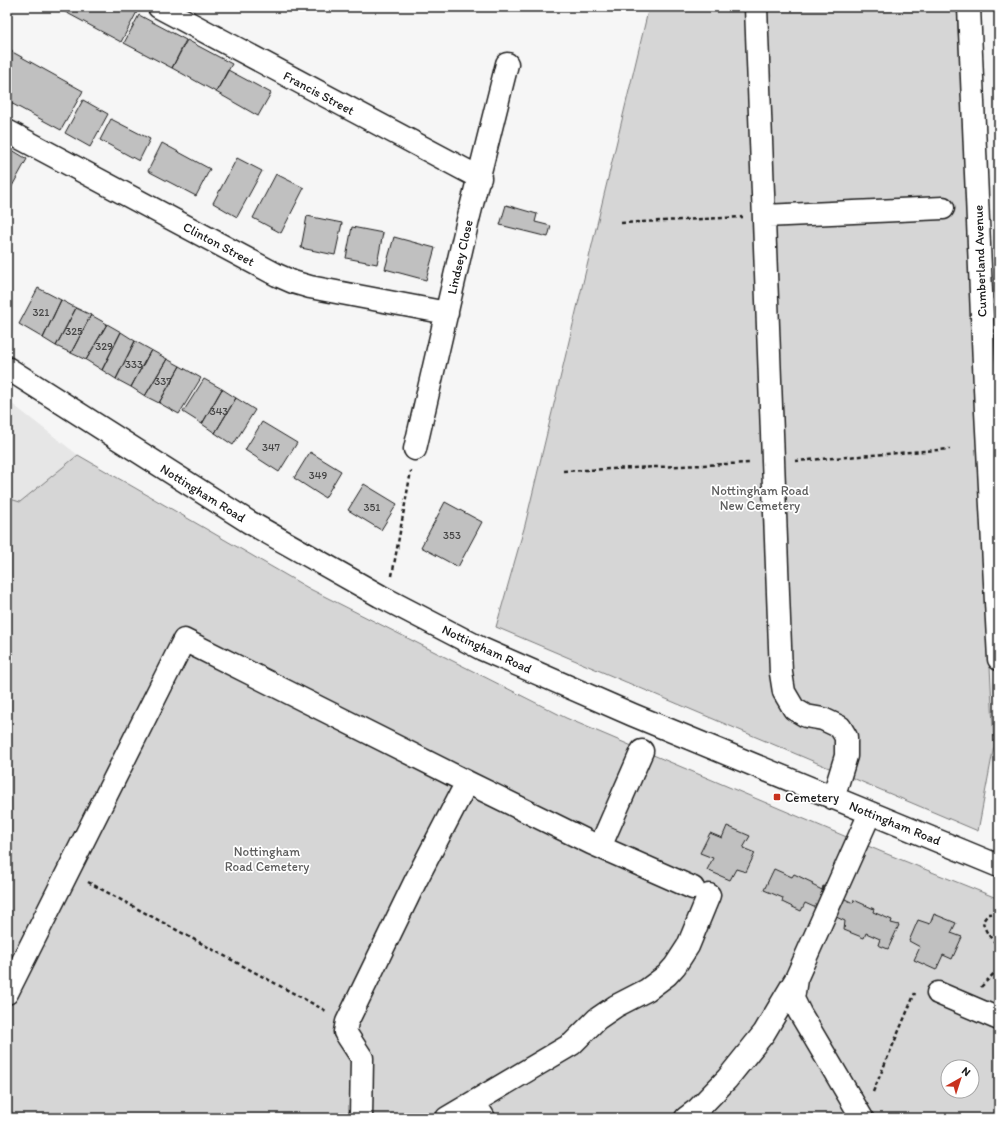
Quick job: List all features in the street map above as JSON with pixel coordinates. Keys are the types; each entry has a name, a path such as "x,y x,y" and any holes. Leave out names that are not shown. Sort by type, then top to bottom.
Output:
{"street":[{"name":"Francis Street","path":"159,7 480,178"},
{"path":"756,7 781,673 784,692 794,709 806,716 823,719 840,727 846,737 846,756 833,798"},
{"name":"Cumberland Avenue","path":"968,7 999,659"},
{"name":"Lindsey Close","path":"415,450 506,64"},
{"name":"Clinton Street","path":"7,131 277,275 293,282 447,313"},
{"path":"764,216 943,208"},
{"name":"Nottingham Road","path":"7,368 249,522 380,596 468,642 633,715 999,866"},
{"path":"7,992 184,640 600,847 701,891 688,946 675,966 667,975 647,990 616,1006 598,1019 572,1044 479,1110 447,1118"},
{"path":"600,847 642,751"},
{"path":"361,1118 362,1058 346,1032 347,1022 467,782"},
{"path":"686,1118 698,1109 727,1079 764,1033 796,979 870,813"},
{"path":"796,979 793,999 862,1118"},
{"path":"938,994 999,1019"}],"path":[{"path":"621,223 764,216"},
{"path":"392,572 410,478"},
{"path":"68,871 347,1022"},
{"path":"999,913 988,914 983,921 988,934 999,946"},
{"path":"862,1118 916,992"}],"shaded area":[{"path":"7,400 78,455 20,502 7,498"}],"green space":[{"name":"Nottingham Road New Cemetery","path":"649,7 957,7 994,746 978,831 496,627 525,525"},
{"name":"Nottingham Road Cemetery","path":"78,455 310,589 566,718 882,852 999,899 999,1118 7,1118 7,498 20,502"}],"building":[{"path":"56,7 137,7 139,8 121,42"},
{"path":"139,15 186,40 172,68 124,43"},
{"path":"187,40 232,64 216,92 172,68"},
{"path":"7,49 83,91 61,130 7,101"},
{"path":"228,70 271,93 258,116 216,92"},
{"path":"83,100 108,114 90,147 65,133"},
{"path":"111,119 150,139 139,161 100,140"},
{"path":"162,143 210,169 196,196 148,171"},
{"path":"7,147 27,159 11,188 7,186"},
{"path":"237,158 262,171 237,217 213,203"},
{"path":"276,174 304,188 281,233 253,218"},
{"path":"506,205 537,214 535,222 551,226 548,237 500,225"},
{"path":"307,216 342,223 335,255 301,248"},
{"path":"352,227 383,233 377,264 346,258"},
{"path":"394,237 435,248 426,280 385,269"},
{"path":"38,288 61,300 43,338 19,324"},
{"path":"61,300 76,308 56,346 43,338"},
{"path":"76,308 91,315 71,353 56,346"},
{"path":"91,315 107,324 86,360 71,353"},
{"path":"107,324 121,332 102,370 86,360"},
{"path":"121,332 135,341 116,379 102,370"},
{"path":"135,341 151,350 131,387 116,379"},
{"path":"151,350 167,359 145,396 131,387"},
{"path":"167,359 180,366 159,403 145,396"},
{"path":"180,366 201,378 179,414 159,403"},
{"path":"204,379 222,389 202,424 183,412"},
{"path":"222,389 236,398 215,433 202,424"},
{"path":"236,398 255,410 233,445 215,433"},
{"path":"262,422 297,443 279,472 245,450"},
{"path":"310,452 341,471 325,498 294,478"},
{"path":"364,484 397,504 381,530 348,510"},
{"path":"445,502 482,522 458,567 421,547"},
{"path":"727,826 750,836 743,848 755,853 746,872 736,869 730,880 707,870 713,858 700,853 710,833 722,838"},
{"path":"774,869 792,877 794,874 813,883 812,885 822,890 823,886 844,895 843,898 853,903 854,900 874,909 873,912 892,920 891,923 899,925 888,949 878,945 880,939 866,933 864,938 844,930 845,921 805,903 801,911 782,902 783,898 764,890"},
{"path":"934,914 956,923 951,933 962,937 952,959 943,955 936,970 914,960 920,947 909,941 918,920 930,924"}],"place":[{"name":"Cemetery","path":"777,797"}]}
